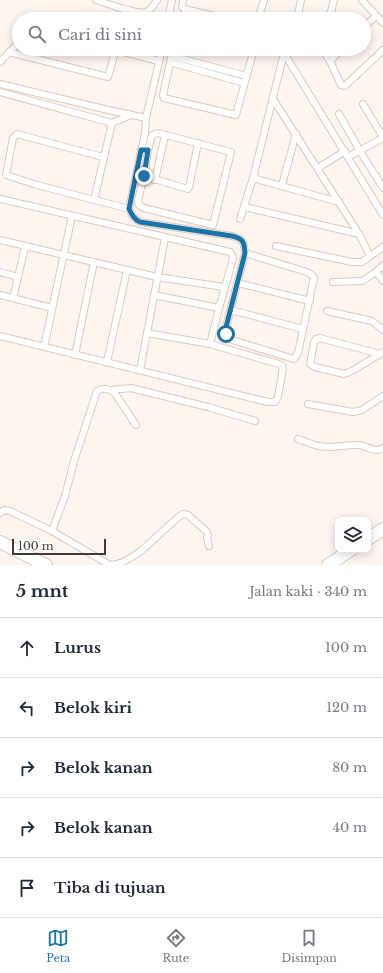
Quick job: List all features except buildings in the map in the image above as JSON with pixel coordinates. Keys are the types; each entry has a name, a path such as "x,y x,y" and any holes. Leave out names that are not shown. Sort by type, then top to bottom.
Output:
{"highway":[{"path":"371,537 383,529"},
{"path":"0,542 46,565"},
{"path":"328,565 346,553"}],"street":[{"path":"96,0 108,2 127,10 138,12"},
{"path":"148,12 157,0"},
{"path":"169,12 172,0"},
{"path":"183,0 182,7 184,9 197,12"},
{"path":"260,12 264,0"},
{"path":"298,12 301,0"},
{"path":"331,12 334,0"},
{"path":"362,0 383,24"},
{"path":"371,21 376,16"},
{"path":"327,56 341,85 345,86 383,50"},
{"path":"0,62 10,52"},
{"path":"26,56 108,77 114,56"},
{"path":"139,56 159,61"},
{"path":"160,56 146,118 129,209 133,217 140,222 242,240 244,243 245,253 225,331 228,339 294,359 297,355 315,281 311,274 245,253"},
{"path":"172,56 162,95 166,98 236,115 252,56"},
{"path":"240,219 254,178 274,99 282,56"},
{"path":"286,56 383,215"},
{"path":"330,61 335,56"},
{"path":"171,59 246,76"},
{"path":"171,59 244,83"},
{"path":"0,84 146,118"},
{"path":"0,93 112,123 131,115"},
{"path":"274,99 359,234 370,256"},
{"path":"348,157 383,137 363,104"},
{"path":"339,114 360,151 381,180 383,188"},
{"path":"94,200 112,123"},
{"path":"103,157 17,134 13,138 6,175 10,178 129,209"},
{"path":"152,134 165,135 231,152 212,225 141,207 139,205 138,200 152,134"},
{"path":"282,186 296,134"},
{"path":"155,180 165,135"},
{"path":"144,176 186,189 189,188 198,143"},
{"path":"141,150 148,150"},
{"path":"318,168 345,151"},
{"path":"254,178 339,202"},
{"path":"0,199 230,252 233,259 224,287 210,344"},
{"path":"245,207 359,234"},
{"path":"44,347 72,216"},
{"path":"140,370 165,238"},
{"path":"0,240 157,277 224,287"},
{"path":"276,246 352,262 362,262 383,247"},
{"path":"13,298 25,247"},
{"path":"75,355 94,262"},
{"path":"333,282 362,281 376,272 383,265"},
{"path":"107,362 126,270"},
{"path":"0,272 18,277"},
{"path":"376,272 383,281"},
{"path":"238,283 310,301"},
{"path":"0,295 52,308"},
{"path":"154,295 219,308"},
{"path":"231,310 303,329"},
{"path":"327,311 372,321 383,330"},
{"path":"0,336 268,402 276,402 283,367 279,364 210,344 147,333"},
{"path":"320,338 381,353 352,371 344,374 314,368 310,364 314,342 320,338"},
{"path":"52,531 66,496 74,461 96,392 100,389 110,390 131,388 208,407 255,421"},
{"path":"110,390 118,398 136,425"},
{"path":"308,404 353,412 362,410 383,396"},
{"path":"298,439 319,446 339,447 357,445 366,446 376,450 383,448"},
{"path":"0,513 4,510 10,510 52,531 111,565 118,564 135,554 185,514 207,532 207,538 210,546"}],"route":[{"path":"144,176 148,150 141,150 129,209 136,220 140,222 232,236 242,240 244,243 245,253 232,301 225,331 226,334"}]}
